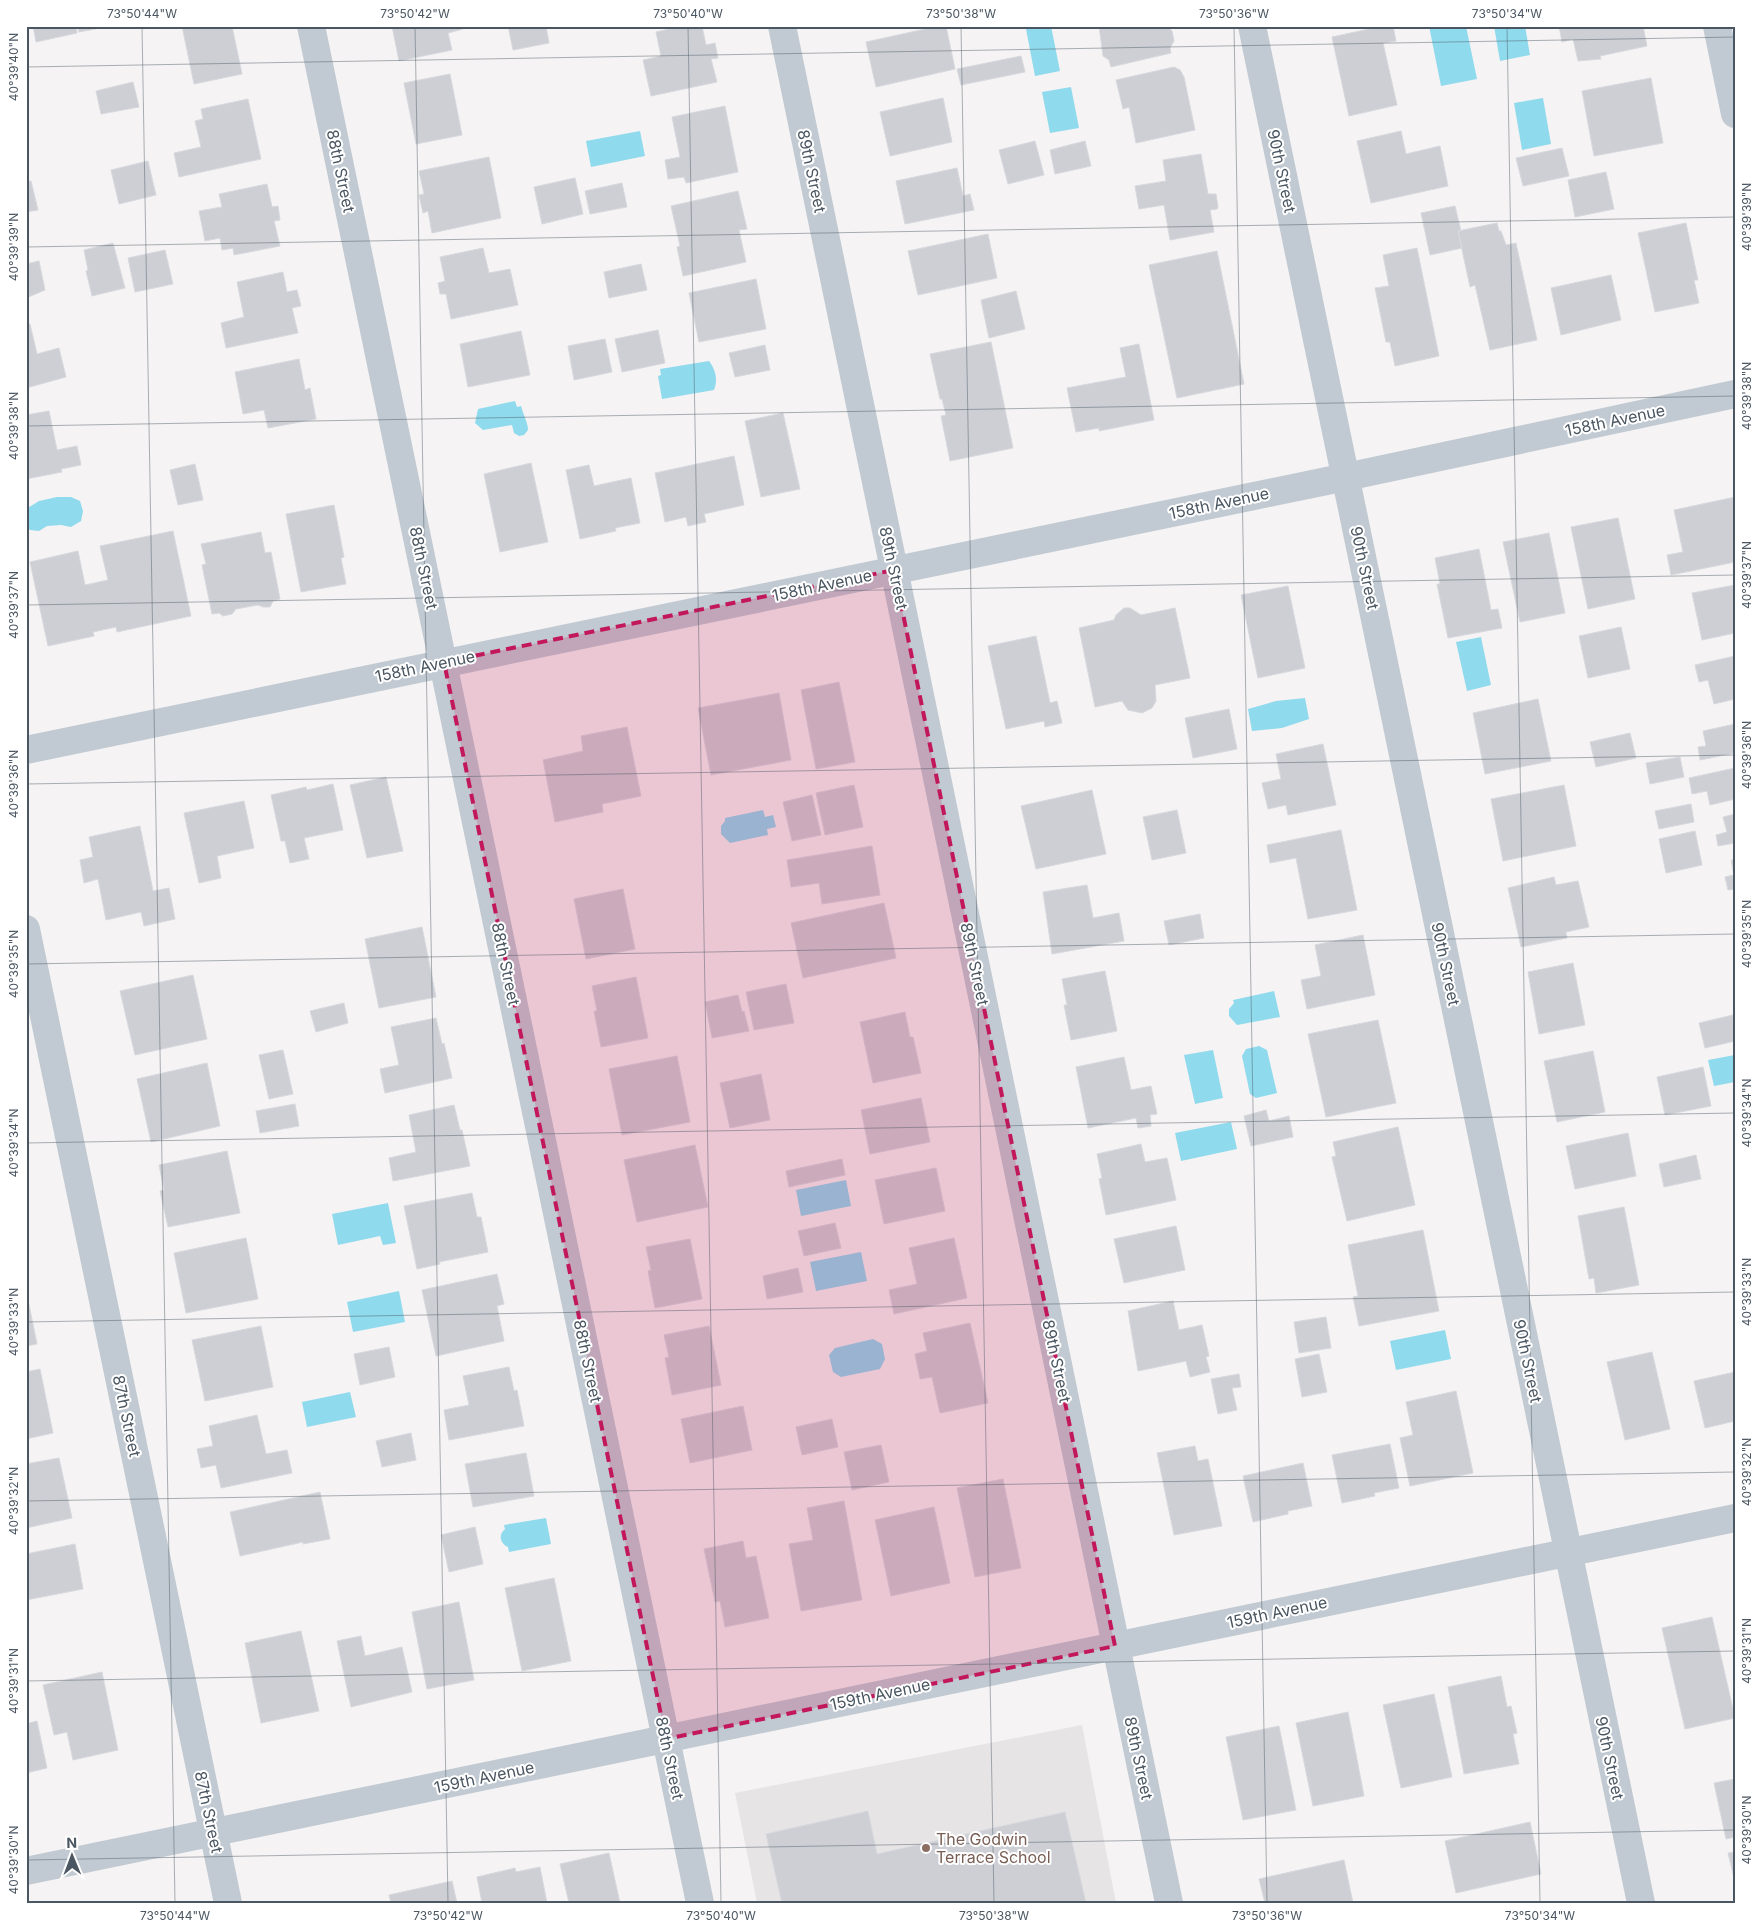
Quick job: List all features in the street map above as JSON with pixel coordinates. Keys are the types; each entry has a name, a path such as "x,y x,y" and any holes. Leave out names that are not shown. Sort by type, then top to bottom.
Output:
{"street":[{"name":"88th Street","path":"311,26 700,1903"},
{"name":"89th Street","path":"782,26 1169,1903"},
{"name":"90th Street","path":"1252,26 1641,1903"},
{"path":"1717,26 1735,114"},
{"name":"158th Avenue","path":"26,750 444,662 1346,477 1735,394"},
{"name":"87th Street","path":"26,928 228,1903"},
{"name":"159th Avenue","path":"26,1871 1735,1518"}],"highlighted area":[{"path":"894,570 1115,1646 666,1739 444,662"}],"shaded area":[{"name":"The Godwin Terrace School","path":"1082,1725 1116,1903 757,1903 735,1793"}],"water":[{"path":"1051,26 1060,71 1035,76 1026,29"},
{"path":"1429,26 1466,26 1477,79 1441,86"},
{"path":"1494,26 1525,26 1530,55 1500,61"},
{"path":"1071,87 1079,128 1050,133 1042,92"},
{"path":"1543,98 1551,144 1522,150 1514,103"},
{"path":"640,131 645,156 591,167 586,141"},
{"path":"709,361 716,375 714,390 662,399 658,376 661,375 660,369"},
{"path":"515,401 517,407 521,406 527,424 528,430 524,435 519,436 514,433 512,425 483,430 475,423 478,409"},
{"path":"57,497 71,497 80,501 83,511 81,521 71,527 61,525 47,526 39,531 30,530 27,527 26,509 39,501"},
{"path":"1481,637 1491,685 1467,691 1456,642"},
{"path":"1305,698 1309,719 1282,728 1252,731 1248,709 1276,701"},
{"path":"763,810 765,817 773,815 776,827 767,829 768,835 730,843 721,834 721,826 725,818"},
{"path":"1274,991 1280,1017 1237,1025 1229,1016 1229,1009 1234,1003 1233,1000"},
{"path":"1259,1046 1267,1050 1277,1093 1256,1098 1250,1094 1242,1056 1246,1049"},
{"path":"1213,1050 1223,1098 1195,1104 1184,1055"},
{"path":"1735,1055 1735,1082 1714,1086 1708,1060"},
{"path":"1231,1122 1237,1149 1181,1161 1175,1133"},
{"path":"846,1180 851,1206 801,1216 796,1190"},
{"path":"388,1203 396,1243 383,1245 380,1236 338,1245 332,1214"},
{"path":"861,1252 867,1281 816,1291 810,1262"},
{"path":"399,1291 405,1322 353,1332 347,1302"},
{"path":"1445,1330 1451,1359 1396,1370 1390,1341"},
{"path":"873,1339 882,1344 885,1359 880,1369 841,1377 833,1372 829,1355 835,1348"},
{"path":"350,1392 356,1417 307,1427 302,1402"},
{"path":"546,1518 551,1544 509,1552 508,1547 501,1539 501,1534 505,1529 504,1525"}],"building":[{"path":"33,26 76,26 77,33 36,42"},
{"path":"78,26 111,26 79,32"},
{"path":"182,26 232,26 242,74 194,84"},
{"path":"392,26 463,26 463,29 448,33 452,50 399,61"},
{"path":"508,26 546,26 549,43 513,50"},
{"path":"683,26 702,26 706,45 715,43 718,58 711,59 717,82 651,96 643,60 661,56 656,32"},
{"path":"946,26 955,69 876,87 866,42"},
{"path":"1099,26 1167,26 1172,31 1174,41 1170,48 1171,53 1111,67 1109,60 1103,56"},
{"path":"1383,26 1393,26 1396,41 1383,43 1397,105 1349,116 1332,37"},
{"path":"1559,26 1643,26 1647,46 1600,56 1601,59 1578,61 1573,39 1562,42"},
{"path":"1021,56 1025,72 961,85 957,69"},
{"path":"1174,67 1180,70 1184,77 1195,130 1136,143 1129,107 1123,109 1116,80"},
{"path":"450,74 462,135 416,144 404,83"},
{"path":"1651,78 1663,143 1594,156 1582,91"},
{"path":"133,82 139,107 101,114 96,91"},
{"path":"943,98 952,142 890,156 880,112"},
{"path":"248,99 261,159 179,177 174,153 201,147 195,121 203,119 201,109"},
{"path":"725,106 738,172 686,183 684,177 668,179 665,160 680,157 672,117"},
{"path":"1401,131 1406,154 1440,146 1448,186 1371,203 1357,141"},
{"path":"1035,141 1044,175 1008,184 999,150"},
{"path":"1085,141 1091,166 1055,174 1050,150"},
{"path":"1562,148 1569,176 1523,186 1516,158"},
{"path":"1201,154 1208,194 1216,194 1218,207 1217,209 1210,210 1214,232 1170,240 1164,205 1139,209 1135,186 1166,181 1163,160"},
{"path":"489,157 501,218 432,233 428,211 423,213 419,195 424,194 419,171"},
{"path":"148,161 156,195 119,204 111,170"},
{"path":"957,168 963,196 970,194 974,210 905,224 896,181"},
{"path":"1606,172 1614,209 1575,217 1568,180"},
{"path":"575,178 583,214 542,224 534,187"},
{"path":"31,181 38,210 26,212 26,182"},
{"path":"622,183 627,207 590,214 585,191"},
{"path":"267,184 272,207 278,206 280,220 274,221 280,246 234,255 233,248 222,250 220,238 205,241 199,211 222,207 219,194"},
{"path":"738,191 747,229 739,230 746,262 683,276 677,247 680,246 671,206"},
{"path":"1455,206 1461,231 1458,231 1462,248 1430,255 1421,213"},
{"path":"1497,223 1506,245 1516,243 1537,340 1490,350 1475,285 1470,287 1458,231"},
{"path":"1686,223 1698,280 1694,280 1699,303 1655,312 1638,233"},
{"path":"988,234 997,278 918,295 908,251"},
{"path":"113,243 125,288 92,296 86,271 88,270 84,250"},
{"path":"483,248 489,273 510,269 518,305 451,319 446,294 440,294 438,283 445,281 440,257"},
{"path":"1417,248 1439,356 1395,366 1390,342 1386,342 1375,288 1389,286 1383,255"},
{"path":"165,250 173,284 135,292 128,258"},
{"path":"1217,251 1244,384 1177,398 1149,265"},
{"path":"39,261 45,290 26,298 26,264"},
{"path":"641,264 647,290 609,298 604,272"},
{"path":"283,272 287,292 297,290 301,306 292,308 298,333 226,348 221,323 244,317 237,282"},
{"path":"1611,275 1621,320 1561,335 1551,288"},
{"path":"756,279 766,329 699,342 689,293"},
{"path":"1016,291 1025,329 989,338 981,300"},
{"path":"26,324 30,324 37,354 59,348 66,377 26,388"},
{"path":"658,330 665,363 622,372 615,339"},
{"path":"521,331 530,375 468,387 460,344"},
{"path":"605,339 612,372 574,380 568,346"},
{"path":"991,342 1013,448 950,461 941,416 946,415 942,399 940,399 930,354"},
{"path":"1139,344 1154,420 1099,431 1099,428 1076,432 1067,388 1126,377 1120,348"},
{"path":"765,345 770,370 735,377 729,353"},
{"path":"299,359 305,390 310,388 316,419 268,428 264,410 243,414 235,372"},
{"path":"49,411 57,450 77,446 81,465 61,469 62,472 26,479 26,415"},
{"path":"783,413 800,489 761,497 745,421"},
{"path":"734,456 744,505 704,514 706,522 688,526 686,517 665,522 655,473"},
{"path":"531,463 548,542 500,552 484,474"},
{"path":"195,464 203,500 178,505 170,470"},
{"path":"589,465 594,486 631,478 640,523 615,528 616,531 580,539 566,470"},
{"path":"1735,497 1735,562 1671,575 1667,555 1683,552 1674,510"},
{"path":"334,505 344,557 341,558 346,584 301,592 286,514"},
{"path":"1618,518 1635,599 1588,609 1571,527"},
{"path":"173,531 191,616 117,632 116,627 93,632 94,636 48,646 30,562 78,551 85,585 108,580 100,546"},
{"path":"261,532 265,553 271,552 280,599 273,601 270,607 258,605 236,609 232,614 223,616 219,613 212,614 202,565 206,564 201,544"},
{"path":"1549,533 1565,613 1520,622 1503,542"},
{"path":"1479,549 1491,610 1498,609 1502,628 1448,638 1437,584 1440,584 1435,558"},
{"path":"1735,585 1735,633 1702,640 1692,593"},
{"path":"1288,586 1305,668 1258,678 1241,595"},
{"path":"1124,608 1130,608 1141,615 1175,608 1190,678 1155,685 1156,701 1152,708 1142,713 1128,710 1122,701 1095,707 1079,628 1114,620 1116,615"},
{"path":"1621,627 1630,669 1588,678 1579,636"},
{"path":"1036,636 1050,703 1057,701 1062,723 1045,727 1044,721 1006,729 988,646"},
{"path":"1735,656 1735,699 1714,704 1708,680 1699,682 1695,665"},
{"path":"839,682 855,762 816,769 801,690"},
{"path":"779,693 791,760 711,775 698,708"},
{"path":"1538,699 1551,761 1485,774 1473,713"},
{"path":"1229,709 1237,749 1193,758 1185,718"},
{"path":"1735,724 1735,753 1700,760 1698,747 1706,746 1703,731"},
{"path":"627,727 641,796 602,804 603,812 555,822 543,760 583,751 581,736"},
{"path":"1630,733 1636,758 1596,767 1590,742"},
{"path":"1323,744 1336,805 1288,815 1286,805 1268,809 1262,783 1281,779 1276,754"},
{"path":"1680,757 1684,777 1650,784 1646,763"},
{"path":"1735,768 1735,799 1710,805 1707,791 1692,794 1689,778"},
{"path":"386,777 403,851 367,858 350,785"},
{"path":"333,784 343,830 304,838 309,859 290,863 285,841 281,841 271,795 306,787 307,790"},
{"path":"854,785 863,827 825,835 816,793"},
{"path":"1564,785 1576,846 1503,861 1491,799"},
{"path":"1092,790 1106,854 1036,869 1021,806"},
{"path":"812,795 821,835 792,841 783,802"},
{"path":"244,801 254,848 217,856 221,878 199,883 184,813"},
{"path":"1691,804 1694,822 1659,829 1655,811"},
{"path":"1177,810 1186,853 1152,860 1143,817"},
{"path":"1735,814 1735,843 1718,846 1716,835 1727,832 1723,817"},
{"path":"140,826 153,891 169,888 175,919 144,926 141,912 106,920 98,879 84,883 80,860 93,857 89,837"},
{"path":"1341,830 1357,910 1308,919 1296,858 1270,863 1267,845"},
{"path":"1695,831 1702,865 1666,873 1659,839"},
{"path":"872,846 880,895 822,904 819,883 791,887 787,860"},
{"path":"1731,860 1735,860 1735,889 1728,890 1725,877 1734,875"},
{"path":"1554,877 1556,885 1578,881 1589,927 1566,932 1567,938 1521,947 1508,888"},
{"path":"1087,885 1093,918 1119,913 1124,941 1052,954 1043,892"},
{"path":"623,889 635,949 586,959 574,899"},
{"path":"884,903 896,958 803,978 791,923"},
{"path":"1200,914 1204,938 1169,945 1164,921"},
{"path":"422,927 436,997 379,1008 365,939"},
{"path":"1363,935 1375,995 1307,1009 1301,980 1321,976 1315,945"},
{"path":"1573,963 1585,1025 1539,1034 1528,972"},
{"path":"1105,971 1117,1031 1071,1040 1064,1005 1067,1005 1062,979"},
{"path":"193,975 207,1039 135,1055 120,991"},
{"path":"636,977 648,1038 601,1047 594,1011 597,1011 592,986"},
{"path":"786,984 794,1023 754,1030 746,992"},
{"path":"738,995 749,1031 712,1038 705,1002"},
{"path":"344,1003 348,1023 316,1032 310,1011"},
{"path":"905,1012 910,1037 913,1037 921,1073 873,1083 860,1022"},
{"path":"1733,1015 1735,1041 1705,1048 1699,1023"},
{"path":"436,1018 452,1078 385,1093 380,1069 399,1065 391,1027"},
{"path":"1378,1020 1396,1103 1326,1117 1308,1034"},
{"path":"283,1050 293,1094 269,1099 259,1055"},
{"path":"1593,1051 1605,1112 1557,1122 1544,1061"},
{"path":"677,1056 690,1122 622,1135 609,1069"},
{"path":"1124,1057 1131,1090 1151,1086 1157,1114 1150,1115 1151,1126 1138,1128 1136,1118 1088,1128 1076,1067"},
{"path":"207,1063 220,1126 151,1142 137,1079"},
{"path":"1703,1067 1711,1106 1665,1115 1657,1077"},
{"path":"761,1074 770,1120 730,1128 720,1083"},
{"path":"921,1098 930,1142 870,1154 861,1110"},
{"path":"295,1104 299,1126 260,1133 256,1111"},
{"path":"454,1105 470,1166 393,1181 389,1158 416,1152 409,1115"},
{"path":"1266,1110 1269,1121 1289,1116 1293,1137 1251,1146 1244,1116"},
{"path":"1398,1127 1415,1205 1347,1221 1332,1157 1336,1156 1333,1142"},
{"path":"1628,1133 1636,1176 1575,1189 1566,1146"},
{"path":"1141,1144 1145,1162 1167,1158 1176,1200 1106,1215 1099,1179 1102,1178 1097,1154"},
{"path":"695,1145 708,1207 637,1222 624,1160"},
{"path":"227,1151 240,1213 168,1227 160,1191 164,1190 159,1165"},
{"path":"1696,1155 1701,1179 1664,1187 1659,1164"},
{"path":"842,1159 845,1175 789,1187 786,1171"},
{"path":"936,1168 945,1211 884,1224 875,1180"},
{"path":"472,1193 477,1217 481,1217 488,1252 439,1262 440,1264 417,1269 404,1206"},
{"path":"1624,1207 1639,1285 1596,1293 1594,1278 1589,1279 1578,1216"},
{"path":"835,1223 841,1248 804,1256 798,1231"},
{"path":"1176,1226 1185,1270 1124,1283 1114,1239"},
{"path":"1423,1230 1439,1311 1359,1326 1353,1297 1358,1296 1348,1245"},
{"path":"246,1238 258,1299 186,1313 174,1253"},
{"path":"954,1238 967,1298 894,1314 889,1290 917,1284 909,1248"},
{"path":"690,1239 702,1299 655,1308 648,1271 651,1270 646,1247"},
{"path":"798,1268 803,1292 767,1299 763,1276"},
{"path":"497,1274 504,1304 497,1306 504,1341 436,1356 422,1290"},
{"path":"26,1290 37,1344 26,1346"},
{"path":"1173,1301 1179,1330 1202,1325 1209,1356 1206,1357 1210,1372 1190,1377 1186,1361 1138,1371 1128,1311"},
{"path":"1326,1317 1331,1348 1299,1353 1294,1322"},
{"path":"970,1323 988,1403 940,1413 932,1377 920,1379 915,1354 927,1351 923,1333"},
{"path":"261,1326 273,1387 205,1401 192,1340"},
{"path":"709,1326 721,1385 672,1395 665,1358 669,1357 664,1335"},
{"path":"389,1347 395,1377 360,1385 354,1354"},
{"path":"1652,1352 1670,1429 1625,1440 1607,1362"},
{"path":"1319,1354 1327,1392 1302,1397 1295,1359"},
{"path":"509,1367 514,1391 517,1390 524,1426 449,1440 444,1410 469,1405 463,1376"},
{"path":"40,1369 53,1433 26,1439 26,1372"},
{"path":"1735,1372 1735,1421 1705,1428 1694,1381"},
{"path":"1239,1374 1241,1387 1232,1388 1237,1410 1218,1414 1211,1379"},
{"path":"1456,1391 1473,1473 1410,1486 1400,1438 1413,1435 1406,1402"},
{"path":"743,1406 752,1450 690,1463 681,1419"},
{"path":"257,1415 266,1454 287,1450 292,1473 221,1488 216,1465 201,1468 197,1449 213,1446 209,1426"},
{"path":"832,1419 838,1447 802,1455 796,1427"},
{"path":"411,1433 416,1460 382,1467 376,1441"},
{"path":"1390,1444 1399,1488 1374,1493 1375,1496 1342,1503 1332,1455"},
{"path":"881,1445 889,1482 852,1490 844,1452"},
{"path":"1195,1446 1198,1461 1208,1459 1222,1526 1174,1535 1157,1453"},
{"path":"526,1453 534,1496 473,1507 465,1464"},
{"path":"59,1458 72,1518 26,1528 26,1464"},
{"path":"1303,1463 1312,1506 1253,1522 1243,1476"},
{"path":"1003,1479 1021,1568 975,1577 957,1488"},
{"path":"320,1492 330,1539 303,1544 303,1542 240,1556 230,1512"},
{"path":"844,1501 862,1600 801,1611 789,1544 813,1540 807,1508"},
{"path":"934,1507 950,1583 891,1596 875,1520"},
{"path":"475,1527 483,1564 449,1572 441,1535"},
{"path":"743,1541 746,1558 756,1556 769,1618 725,1627 720,1601 715,1602 704,1549"},
{"path":"75,1544 83,1589 26,1600 26,1554"},
{"path":"554,1578 571,1661 522,1671 505,1588"},
{"path":"459,1602 474,1680 427,1689 412,1612"},
{"path":"1712,1617 1735,1718 1685,1729 1662,1628"},
{"path":"301,1631 319,1711 261,1723 245,1643"},
{"path":"361,1636 365,1656 402,1647 412,1692 351,1707 337,1641"},
{"path":"102,1672 118,1750 73,1760 67,1732 54,1735 43,1685"},
{"path":"1501,1676 1507,1707 1511,1706 1517,1733 1513,1734 1519,1764 1464,1774 1448,1687"},
{"path":"1434,1694 1452,1777 1401,1788 1383,1705"},
{"path":"1348,1712 1364,1796 1313,1806 1296,1723"},
{"path":"37,1721 47,1768 26,1773 26,1724"},
{"path":"1279,1726 1296,1810 1243,1820 1226,1737"},
{"path":"1735,1779 1735,1837 1726,1839 1714,1783"},
{"path":"868,1811 877,1854 1065,1812 1086,1903 782,1903 766,1834"},
{"path":"1530,1822 1541,1874 1456,1893 1445,1841"},
{"path":"1735,1852 1735,1882 1728,1853"},
{"path":"609,1853 620,1903 569,1903 560,1864"},
{"path":"1344,1860 1353,1903 1265,1903 1259,1879"},
{"path":"540,1867 547,1903 482,1903 477,1877 515,1868 516,1872"},
{"path":"452,1881 457,1903 391,1903 389,1895"}],"place":[{"name":"The Godwin Terrace School","path":"926,1848"}]}
